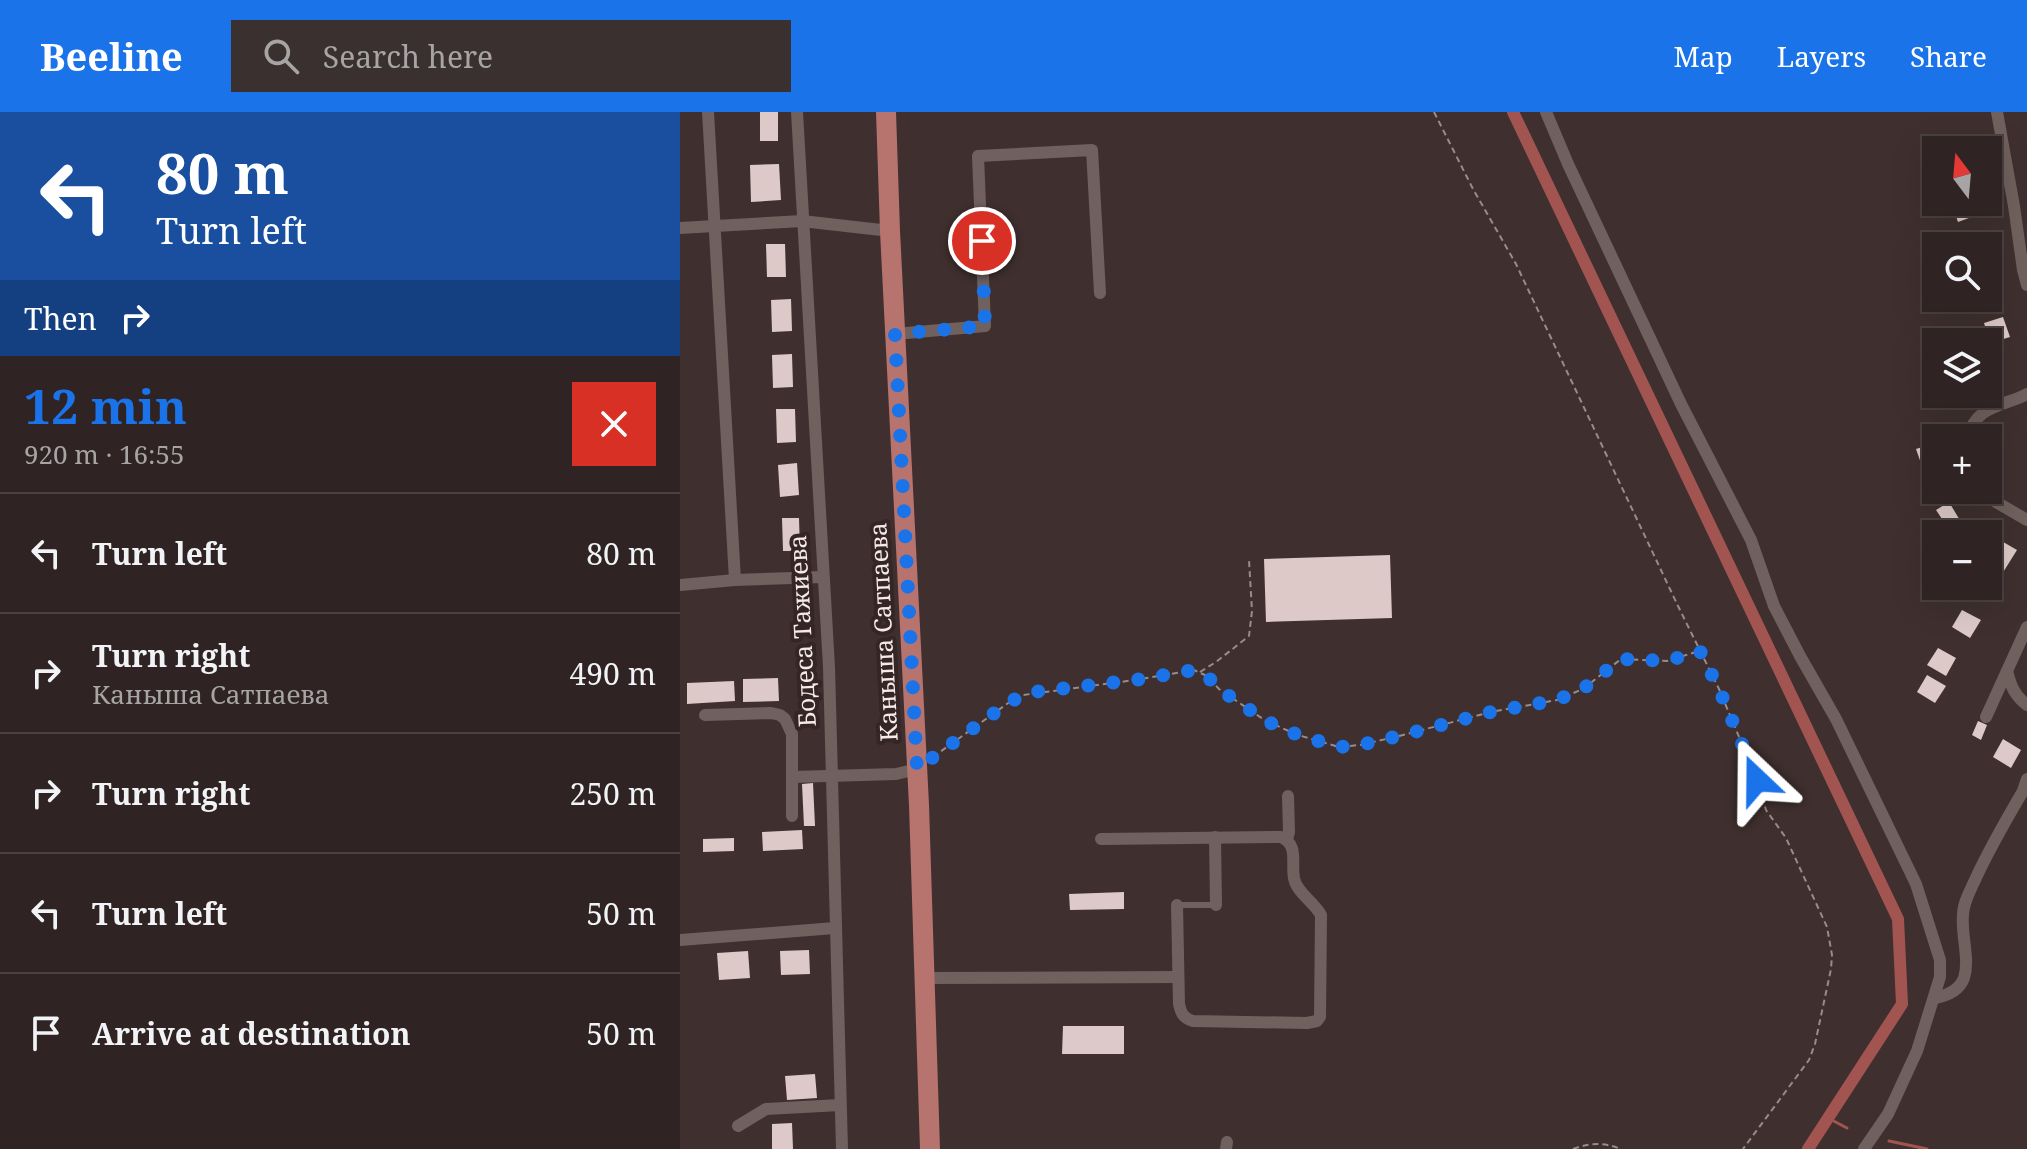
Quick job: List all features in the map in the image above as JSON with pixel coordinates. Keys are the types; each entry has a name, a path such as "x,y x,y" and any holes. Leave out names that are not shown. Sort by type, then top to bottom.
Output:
{"main road":[{"name":"Каныша Сатпаева","path":"886,112 917,769 930,1149"}],"street":[{"path":"708,112 735,580"},
{"name":"Бодеса Тажиева","path":"797,112 829,667 842,1149"},
{"path":"1546,112 1681,404 1746,529 1774,606 1824,696 1916,884 1940,960 1940,977 1917,1051 1888,1114 1864,1149"},
{"path":"1997,112 2027,285"},
{"path":"895,334 985,326 978,156 1092,150 1100,293"},
{"path":"680,228 802,221 890,231"},
{"path":"1971,424 1980,413 2027,394"},
{"path":"1999,504 2027,520"},
{"path":"680,585 823,577"},
{"path":"1986,717 2027,627"},
{"path":"2007,671 2016,697 2027,705"},
{"path":"705,715 771,713 785,719 792,734 792,816"},
{"path":"793,777 896,774 917,769"},
{"path":"1934,998 1948,995 1959,987 1963,979 1962,914 1966,900 2027,779"},
{"path":"1287,839 1288,796"},
{"path":"1215,837 1216,905"},
{"path":"1101,839 1287,839 1293,849 1296,885 1321,915 1320,1017 1317,1021 1186,1019 1180,1010 1177,905"},
{"path":"680,940 835,928"},
{"path":"925,978 1178,977"},
{"path":"738,1126 766,1109 840,1105"}],"lane":[{"path":"1177,905 1216,905"}],"path":[{"path":"1434,112 1516,264 1724,702 1757,780 1766,810 1786,838 1827,927 1832,955 1827,991 1809,1060 1743,1149"},
{"path":"1199,672 1249,636 1252,611 1249,560"},
{"path":"917,769 996,712 1033,692 1194,670 1207,676 1219,689 1266,721 1298,735 1339,747 1360,745 1491,712 1557,700 1583,689 1621,659 1667,661 1700,651"},
{"path":"1573,1149 1594,1143 1621,1149"}],"building":[{"path":"760,112 778,112 778,141 760,141"},
{"path":"779,164 781,200 751,202 750,165"},
{"path":"1956,216 1974,216 1958,222"},
{"path":"766,244 785,244 786,277 767,277"},
{"path":"791,299 792,331 772,332 771,300"},
{"path":"2003,317 2010,337 2002,339 2002,328 1986,328 1984,323"},
{"path":"792,354 793,387 773,388 772,355"},
{"path":"776,409 795,409 796,442 777,443"},
{"path":"1922,447 1922,466 1916,449"},
{"path":"797,463 799,495 780,497 778,465"},
{"path":"1950,504 1960,520 1943,520 1936,510"},
{"path":"782,518 799,518 800,551 783,551"},
{"path":"2002,541 2017,550 2002,574"},
{"path":"1390,555 1392,618 1266,622 1264,559"},
{"path":"1962,610 1981,620 1970,638 1952,627"},
{"path":"1938,648 1956,658 1946,676 1927,665"},
{"path":"1927,675 1946,686 1935,703 1917,692"},
{"path":"778,678 779,701 743,702 743,679"},
{"path":"734,681 735,701 687,704 687,683"},
{"path":"1978,721 1987,725 1981,740 1972,735"},
{"path":"2003,739 2021,750 2011,768 1993,757"},
{"path":"813,783 815,826 804,826 802,784"},
{"path":"802,830 803,849 763,851 762,832"},
{"path":"734,838 734,851 703,852 703,839"},
{"path":"1124,892 1124,909 1070,910 1069,894"},
{"path":"809,950 810,974 781,975 780,951"},
{"path":"748,951 750,978 719,980 717,953"},
{"path":"1063,1026 1124,1026 1124,1054 1062,1054"},
{"path":"815,1074 817,1098 787,1100 785,1076"},
{"path":"792,1123 793,1149 772,1149 772,1124"}],"waterway":[{"path":"1513,112 1898,919 1902,1004 1808,1149"},
{"path":"1828,1118 1847,1128"},
{"path":"1889,1141 1927,1149"}],"route":[{"path":"982,241 985,326 895,334 917,769 1011,701 1033,692 1194,670 1207,676 1219,689 1266,721 1298,735 1339,747 1360,745 1491,712 1571,696 1621,659 1667,661 1700,651 1757,780"}]}
